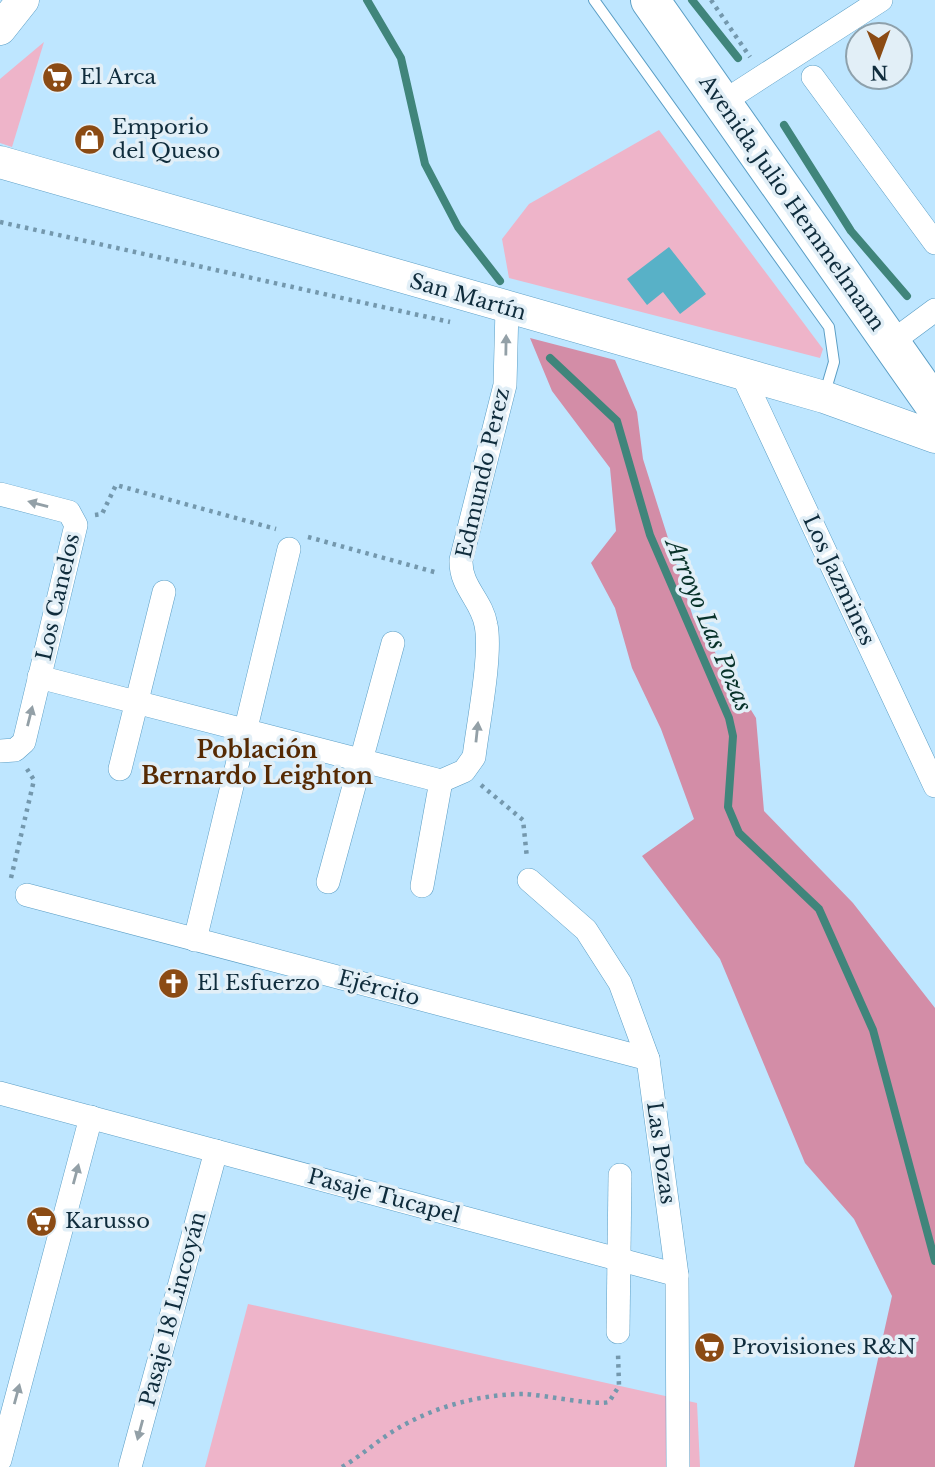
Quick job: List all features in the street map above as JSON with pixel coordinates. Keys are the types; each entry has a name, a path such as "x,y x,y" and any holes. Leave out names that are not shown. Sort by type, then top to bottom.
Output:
{"highway":[{"name":"Avenida Julio Hemmelmann","path":"650,0 934,411"}],"street":[{"path":"0,29 23,0"},
{"path":"723,103 881,0"},
{"path":"813,77 935,243"},
{"name":"San Martín","path":"0,162 824,397 934,411"},
{"name":"Edmundo Perez","path":"464,771 474,757 487,638 484,615 463,579 461,560 505,385 506,308"},
{"path":"889,344 935,310"},
{"name":"Los Jazmines","path":"742,374 935,786"},
{"name":"Los Canelos","path":"0,494 66,511 74,517 75,528 24,742 7,751"},
{"path":"195,940 290,538"},
{"path":"120,769 164,592"},
{"path":"328,882 393,643"},
{"path":"39,677 441,781 464,771"},
{"path":"422,886 441,781"},
{"name":"Las Pozas","path":"528,880 586,930 620,983 648,1059 677,1275 678,1467"},
{"name":"Ejército","path":"27,895 648,1059"},
{"name":"Pasaje Tucapel","path":"0,1093 677,1275"},
{"path":"0,1460 91,1117"},
{"name":"Pasaje 18 Lincoyán","path":"130,1467 216,1151"},
{"path":"618,1332 620,1175"}],"lane":[{"path":"594,0 829,327 834,362 824,397"}],"path":[{"path":"711,0 764,76"},
{"path":"0,222 453,323"},
{"path":"74,517 102,514 116,485 290,538 463,579"},
{"path":"7,751 34,780 8,891 27,895"},
{"path":"464,771 523,820 528,880"},
{"path":"342,1467 407,1424 468,1401 520,1394 546,1395 597,1404 609,1402 619,1386 618,1332"}],"shaded area":[{"path":"44,42 12,147 0,143 0,79"},
{"path":"659,130 823,349 820,358 509,278 502,239 529,204"},
{"path":"530,338 615,360 637,412 643,459 693,617 756,718 764,811 853,903 935,1008 935,1467 854,1467 892,1296 854,1219 805,1163 720,959 642,856 694,819 661,729 632,668 615,608 591,563 616,531 610,468 552,391"},
{"path":"248,1304 697,1403 700,1467 205,1467"}],"building":[{"path":"669,247 706,294 680,314 663,292 647,305 627,279"}],"waterway":[{"name":"Arroyo Las Pozas","path":"367,0 401,58 425,164 458,227 500,281"},
{"path":"692,0 738,58"},
{"path":"784,125 851,231 907,296"},
{"name":"Arroyo Las Pozas","path":"550,358 617,421 650,535 729,718 733,736 728,807 739,833 819,909 873,1030 935,1261"}],"place":[{"name":"El Arca","path":"57,77"},
{"name":"Emporio del Queso","path":"89,139"},
{"name":"El Esfuerzo","path":"174,983"},
{"name":"Karusso","path":"42,1221"},
{"name":"Provisiones R&N","path":"709,1347"}],"district":[{"name":"Población Bernardo Leighton","path":"257,763"}]}
